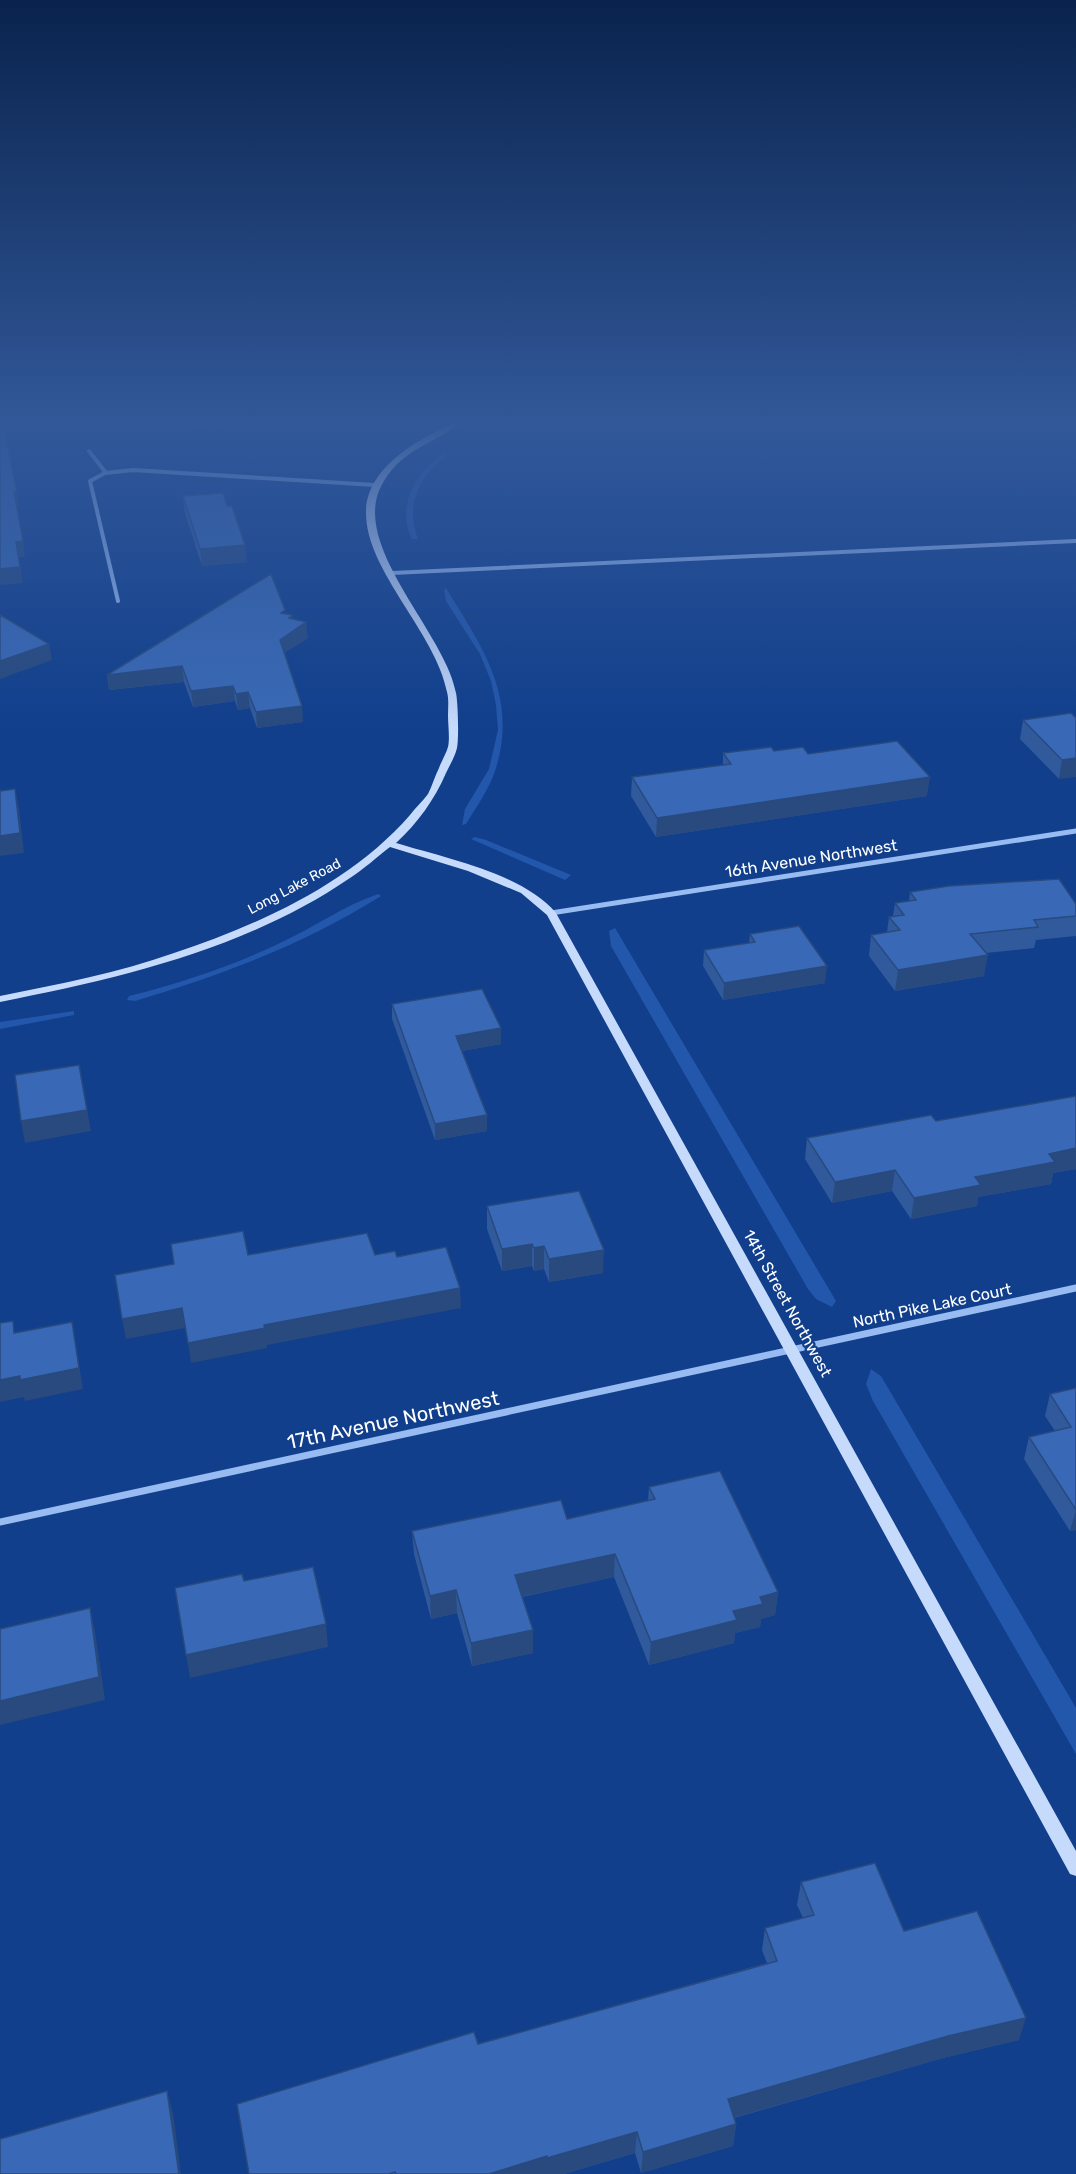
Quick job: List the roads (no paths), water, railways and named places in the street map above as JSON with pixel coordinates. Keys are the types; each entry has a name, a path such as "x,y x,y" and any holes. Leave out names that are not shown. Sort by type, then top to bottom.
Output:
{"street":[{"path":"100,525 118,602"},
{"name":"Long Lake Road","path":"0,999 133,970 215,942 287,910 343,879 390,844 420,812 440,782 452,752 456,720 452,691 440,658 392,573 373,536 371,525"},
{"path":"392,573 1076,541"},
{"name":"16th Avenue Northwest","path":"551,913 1076,831"},
{"name":"14th Street Northwest","path":"390,844 472,869 525,891 551,913 793,1349 1076,1868"},
{"name":"North Pike Lake Court","path":"793,1349 1076,1288"},
{"name":"17th Avenue Northwest","path":"0,1522 793,1349"}]}
